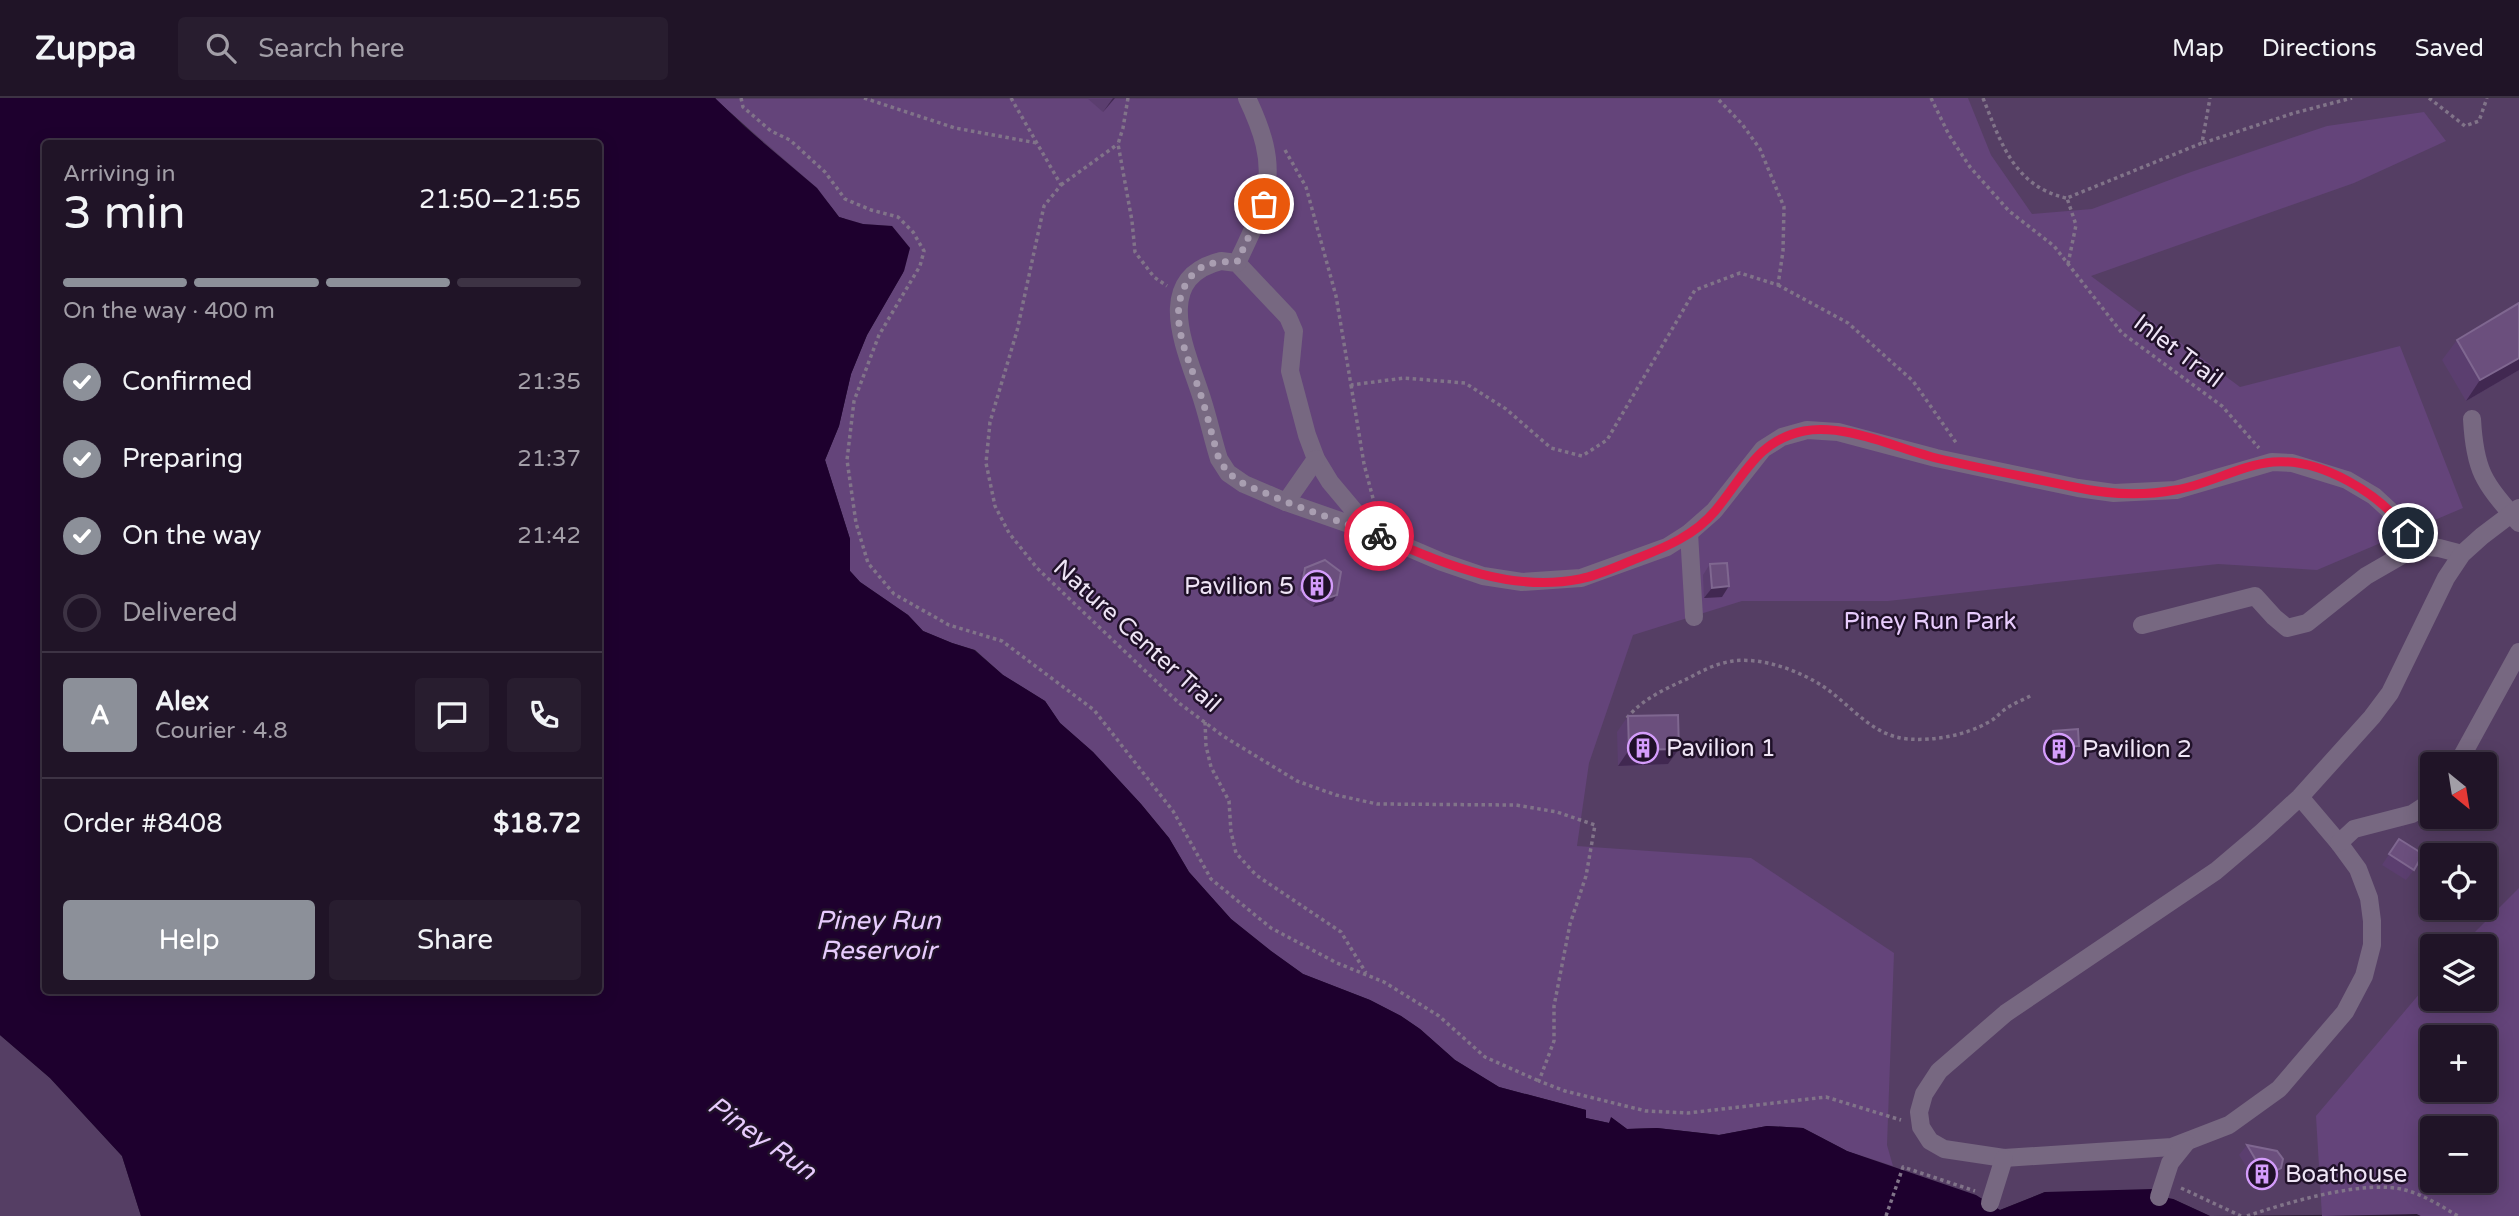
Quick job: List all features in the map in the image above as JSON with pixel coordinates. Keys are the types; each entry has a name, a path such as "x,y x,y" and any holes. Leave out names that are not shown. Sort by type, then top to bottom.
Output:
{"lane":[{"path":"1237,262 1264,204 1269,180 1269,160 1264,140 1247,98"},
{"path":"1377,535 1330,482 1316,459 1303,423 1290,371 1294,331 1288,317 1237,262 1221,261 1195,271 1181,295 1178,323 1219,459 1228,473 1244,484 1286,502 1483,576 1522,582 1581,579 1667,547 1689,533 1714,511 1763,449 1782,437 1807,430 1838,432 1936,458 2078,488 2125,493 2176,490 2272,462 2292,463 2318,469 2374,496 2398,519 2418,547"},
{"path":"2300,797 2358,869 2369,898 2372,945 2364,976 2345,1012 2279,1089 2229,1125 2172,1147 2004,1158 1944,1149 1930,1141 1921,1126 1919,1112 1924,1094 1939,1072 1966,1046 2006,1013 2216,871 2300,797 2372,717 2390,693 2446,578 2462,554 2516,515 2491,492 2481,472 2473,449 2472,419"},
{"path":"1286,502 1316,459"},
{"path":"1689,533 1694,617"},
{"path":"2142,625 2255,596 2287,628 2294,627 2319,614 2366,576 2418,547 2439,548 2462,554"},
{"path":"2464,752 2519,652"},
{"path":"2339,843 2354,830 2412,814 2420,809"},
{"path":"2159,1196 2170,1163 2186,1143"},
{"path":"1990,1203 2004,1158"}],"path":[{"path":"741,98 743,107 771,131 790,140 825,172 845,199 898,217 913,232 924,251 920,266 879,335 855,401 847,460 856,523 868,563 894,594 949,625 1002,642 1094,710 1173,811 1211,879 1271,928 1337,963 1384,982 1439,1016 1486,1057 1565,1091 1646,1111 1688,1112 1826,1097 1921,1126"},
{"path":"864,98 955,128 1037,143"},
{"path":"1011,98 1061,185 1118,144"},
{"path":"1128,98 1118,144 1135,252 1154,276 1181,295"},
{"path":"1717,98 1742,124 1760,149 1784,207 1779,285"},
{"name":"Inlet Trail","path":"1931,98 1949,135 1970,167 2009,211 2054,246 2122,333 2222,406 2272,462"},
{"path":"1983,98 2002,147 2027,180 2047,193 2067,198 2202,143 2294,113 2351,98"},
{"path":"2202,143 2210,98"},
{"path":"2428,98 2465,126 2479,121 2487,98"},
{"path":"1281,142 1306,187 1336,296 1377,535"},
{"name":"Nature Center Trail","path":"1061,185 1044,206 1017,331 990,422 986,463 995,506 1009,533 1037,568 1179,703 1223,736 1297,781 1336,795 1377,804 1516,805 1557,812 1595,825 1586,876 1570,924 1554,1006 1554,1041 1539,1081"},
{"path":"2067,198 2076,225 2068,264"},
{"path":"1352,384 1404,378 1465,383 1506,409 1551,448 1582,456 1606,440 1695,290 1740,273 1779,285 1848,323 1913,381 1951,433 1968,464"},
{"path":"1623,723 1634,710 1664,690 1707,668 1734,661 1763,662 1793,672 1824,687 1868,724 1891,735 1909,739 1964,732 1986,724 2032,695"},
{"path":"1205,722 1206,746 1211,767 1229,801 1231,832 1236,853 1256,875 1341,932 1367,975"},
{"path":"1886,1216 1903,1167"},
{"path":"2174,1185 2241,1216"},
{"path":"2247,1216 2356,1188 2402,1189 2424,1196 2458,1216"}],"green space":[{"name":"Piney Run Park","path":"715,98 2519,98 2519,1216 2210,1216 2173,1199 2045,1192 2000,1210 1847,1151"},
{"path":"0,1035 50,1078 122,1156 141,1216 0,1216"}],"shaded area":[{"name":"Piney Run Park","path":"1968,98 1991,155 2032,214 2092,209 2327,126 2424,112 2446,141 2354,183 2091,276 2240,387 2400,346 2463,508 2317,570 2218,564 1888,601 1742,601 1633,635 1589,763 1577,846 1751,858 1894,953 1887,1145 1893,1166 1847,1151 1803,1128 1767,1126 1719,1135 1657,1128 1627,1129 1612,1118 1609,1123 1586,1118 1586,1110 1499,1087 1455,1060 1401,1016 1370,1000 1303,974 1231,919 1189,872 1169,838 1141,804 1093,752 1060,723 1045,701 1003,675 975,650 923,631 908,615 860,582 850,571 850,539 825,460 839,426 851,374 867,335 904,271 910,248 892,226 863,224 839,217 817,188 715,99"},
{"path":"2519,888 2519,1216 2322,1216 2316,1116 2420,993 2420,1011 2497,1011 2497,934 2473,934 2487,920 2497,920 2497,910"}],"water":[{"name":"Piney Run Reservoir","path":"0,98 715,98 817,188 839,217 863,224 892,226 910,248 904,271 867,335 851,374 839,426 825,460 850,539 850,571 860,582 908,615 923,631 974,650 1003,675 1045,701 1060,723 1093,752 1141,804 1169,838 1189,872 1231,919 1271,951 1303,974 1370,1000 1401,1016 1455,1060 1499,1087 1586,1110 1586,1118 1609,1123 1611,1117 1627,1129 1657,1128 1719,1135 1767,1126 1803,1128 1847,1151 1976,1195 2000,1210 2045,1192 2153,1189 2153,1195 2173,1199 2210,1216 141,1216 122,1156 50,1078 0,1035"}],"building":[{"path":"2519,303 2519,358 2480,380 2457,340"},
{"name":"Pavilion 5","path":"1325,560 1341,572 1337,595 1316,602 1301,590 1305,568"},
{"path":"1727,563 1729,586 1712,588 1710,564"},
{"path":"1678,715 1679,749 1629,750 1628,716"},
{"path":"2078,729 2079,746 2055,748 2053,731"},
{"path":"2399,839 2420,852 2420,859 2414,870 2389,854"},
{"path":"2247,1145 2277,1151 2283,1159 2281,1168 2272,1173 2263,1172"}],"way so far":[{"path":"1264,204 1237,262 1221,261 1205,265 1195,271 1181,295 1178,323 1211,436 1219,459 1228,473 1244,484 1379,536"}],"place":[{"name":"Pavilion 5","path":"1317,586"},
{"name":"Pavilion 1","path":"1643,748"},
{"name":"Pavilion 2","path":"2059,749"},
{"name":"Boathouse","path":"2262,1174"}],"route":[{"path":"1379,536 1483,576 1522,582 1581,579 1667,547 1689,533 1714,511 1763,449 1782,437 1807,430 1838,432 1873,439 1936,458 2114,493 2176,490 2272,462 2292,463 2347,480 2374,496 2398,519 2408,533"}],"water label":[{"name":"Piney Run","path":"762,1138"}]}
